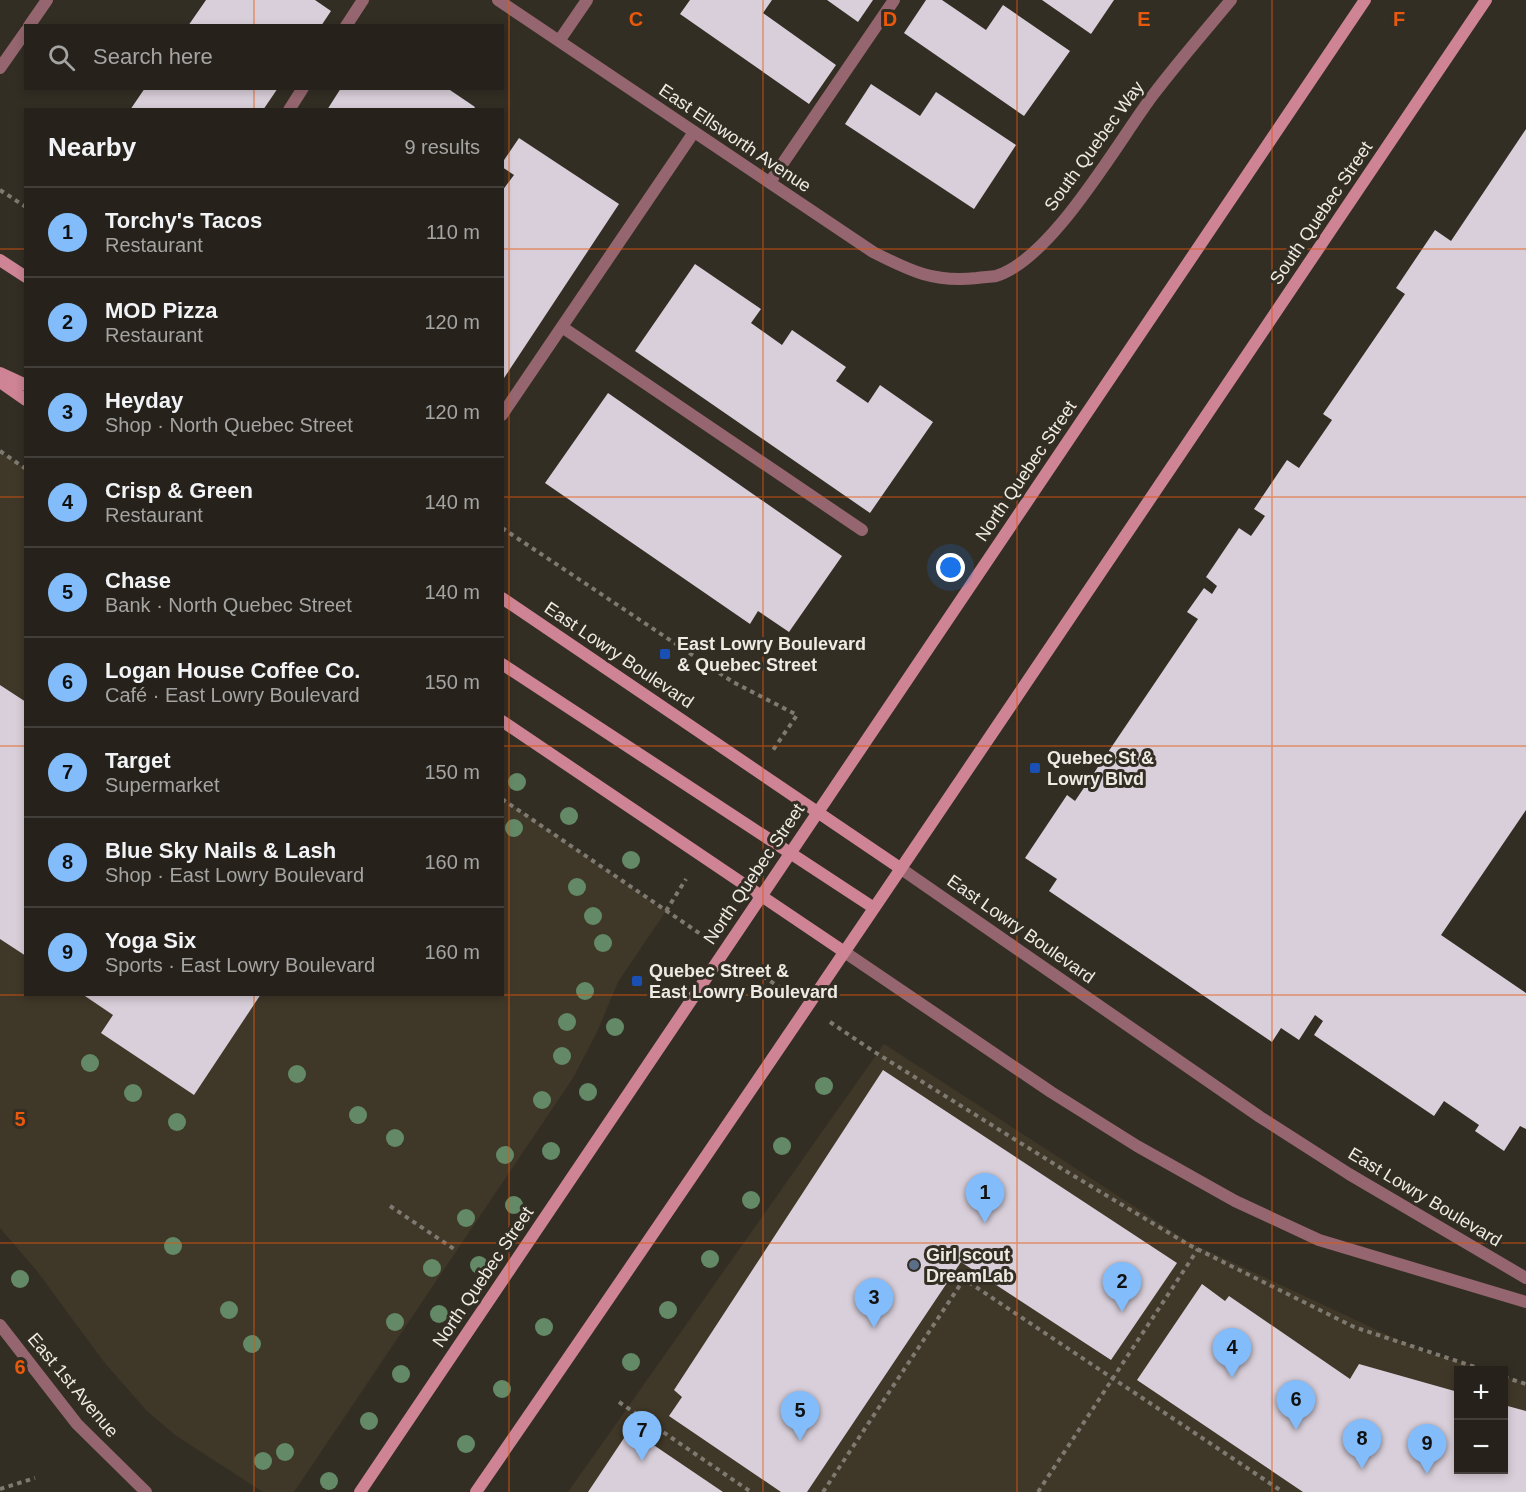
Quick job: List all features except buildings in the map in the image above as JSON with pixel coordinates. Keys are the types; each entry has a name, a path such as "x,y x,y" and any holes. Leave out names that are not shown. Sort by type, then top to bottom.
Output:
{"main road":[{"name":"North Quebec Street","path":"360,1492 1365,0"},
{"name":"South Quebec Street","path":"900,867 1486,0"},
{"path":"0,260 24,277"},
{"path":"0,373 24,384"},
{"path":"0,382 24,399"},
{"name":"East Lowry Boulevard","path":"504,599 900,867"},
{"path":"504,665 874,908"},
{"path":"504,722 843,951"},
{"path":"476,1492 665,1218 900,867"}],"street":[{"path":"30,24 47,0"},
{"path":"347,24 363,0"},
{"name":"East Ellsworth Avenue","path":"498,0 873,252 902,267 931,277 963,279"},
{"path":"559,41 587,0"},
{"path":"770,182 894,0"},
{"name":"South Quebec Way","path":"963,279 996,276 1021,263 1048,239 1075,206 1176,65 1232,0"},
{"path":"0,68 24,34"},
{"path":"290,108 302,90"},
{"path":"504,413 694,132"},
{"path":"562,327 862,530"},
{"name":"East Lowry Boulevard","path":"900,867 1260,1117 1349,1173 1526,1278"},
{"path":"843,951 1051,1092 1137,1146 1235,1201 1319,1240 1526,1302"},
{"name":"East 1st Avenue","path":"0,1324 77,1424 146,1492"}],"path":[{"path":"0,190 24,206"},
{"path":"0,451 24,468"},
{"path":"504,529 733,682 797,715"},
{"path":"504,799 873,1051 1040,1155 1198,1249 1354,1328 1469,1366"},
{"path":"390,1206 457,1251"},
{"path":"1038,1492 1198,1249"},
{"path":"823,1492 964,1279 1283,1492"},
{"path":"1508,1379 1526,1384"},
{"path":"619,1402 751,1492"},
{"path":"0,1489 35,1478"}],"shaded area":[{"path":"0,451 24,468 24,996 504,996 504,800 666,911 618,982 597,1032 573,1078 294,1492 263,1492 175,1435 147,1411 104,1362 37,1271 0,1228"},
{"path":"884,1044 1189,1242 1422,1351 1473,1366 1454,1366 1454,1474 1508,1474 1508,1377 1526,1383 1526,1492 568,1492"}],"place":[{"name":"East Lowry Boulevard & Quebec Street","path":"665,654"},
{"name":"Quebec St & Lowry Blvd","path":"1035,768"},
{"name":"Quebec Street & East Lowry Boulevard","path":"637,981"},
{"name":"Torchy's Tacos","path":"985,1223"},
{"name":"Girl scout DreamLab","path":"914,1265"},
{"name":"MOD Pizza","path":"1122,1312"},
{"name":"Heyday","path":"874,1328"},
{"name":"Crisp & Green","path":"1232,1378"},
{"name":"Logan House Coffee Co.","path":"1296,1430"},
{"name":"Chase","path":"800,1441"},
{"name":"Target","path":"642,1461"},
{"name":"Blue Sky Nails & Lash","path":"1362,1469"},
{"name":"Yoga Six","path":"1427,1474"}]}
